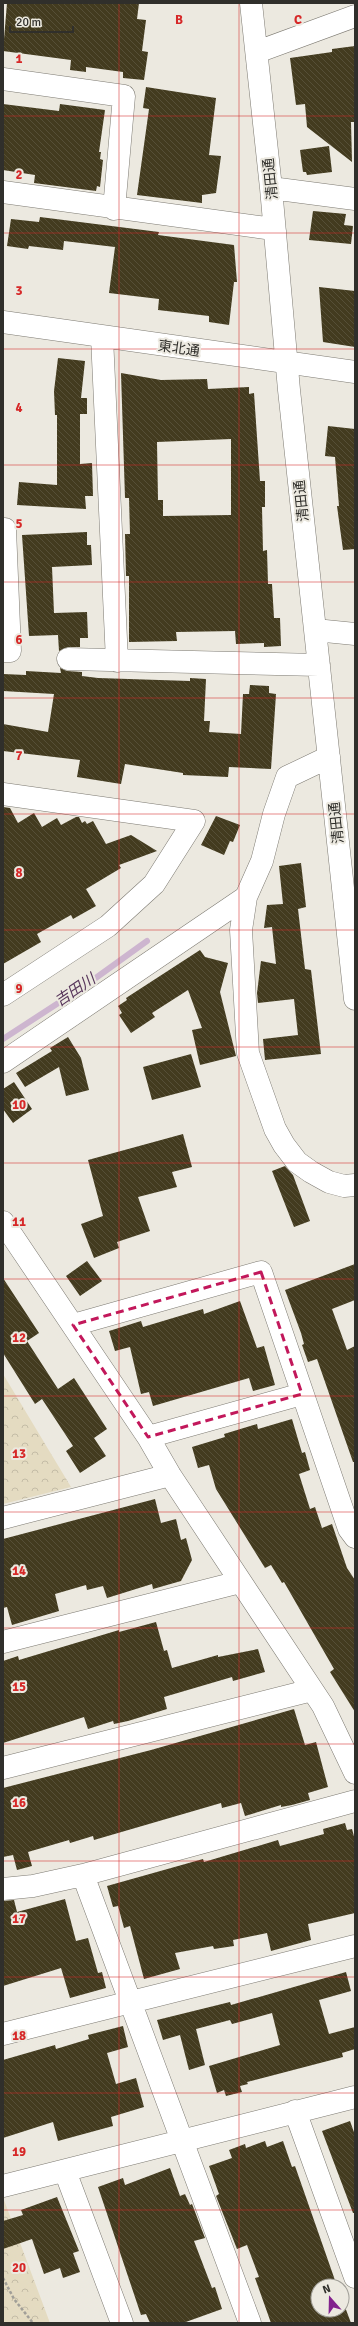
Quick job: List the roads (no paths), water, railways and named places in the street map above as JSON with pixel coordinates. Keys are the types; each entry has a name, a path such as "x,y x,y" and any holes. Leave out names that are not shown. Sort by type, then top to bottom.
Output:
{"street":[{"name":"清田通","path":"251,3 315,630 352,941 355,999"},
{"path":"257,52 355,16"},
{"path":"3,79 124,96 114,209"},
{"path":"271,188 355,199"},
{"path":"3,192 114,209 266,228 275,231"},
{"name":"東北通","path":"3,322 355,372"},
{"path":"102,337 117,661"},
{"path":"3,529 5,529 10,650 3,651"},
{"path":"315,630 355,634"},
{"path":"68,659 319,665"},
{"path":"329,757 288,777 274,814 262,861 246,897 241,930 248,1053 275,1129 284,1145 297,1162 328,1182 344,1186 355,1185"},
{"path":"3,794 194,821 154,884 120,916 108,926 3,994"},
{"path":"3,1062 246,897"},
{"path":"3,1222 148,1437 170,1475 312,1690 322,1706 355,1773"},
{"path":"73,1325 260,1272 349,1529 355,1537"},
{"path":"148,1437 302,1394"},
{"path":"3,1518 170,1475"},
{"path":"3,1642 240,1582"},
{"path":"3,1768 312,1690"},
{"path":"3,1889 33,1886 83,1875 355,1801"},
{"path":"83,1875 250,2323"},
{"path":"3,2034 129,2001 355,1946"},
{"path":"3,2186 355,2097"},
{"path":"295,2111 355,2277"},
{"path":"65,2171 122,2323"}],"waterway":[{"name":"吉田川","path":"3,1039 86,985 147,941"}]}
